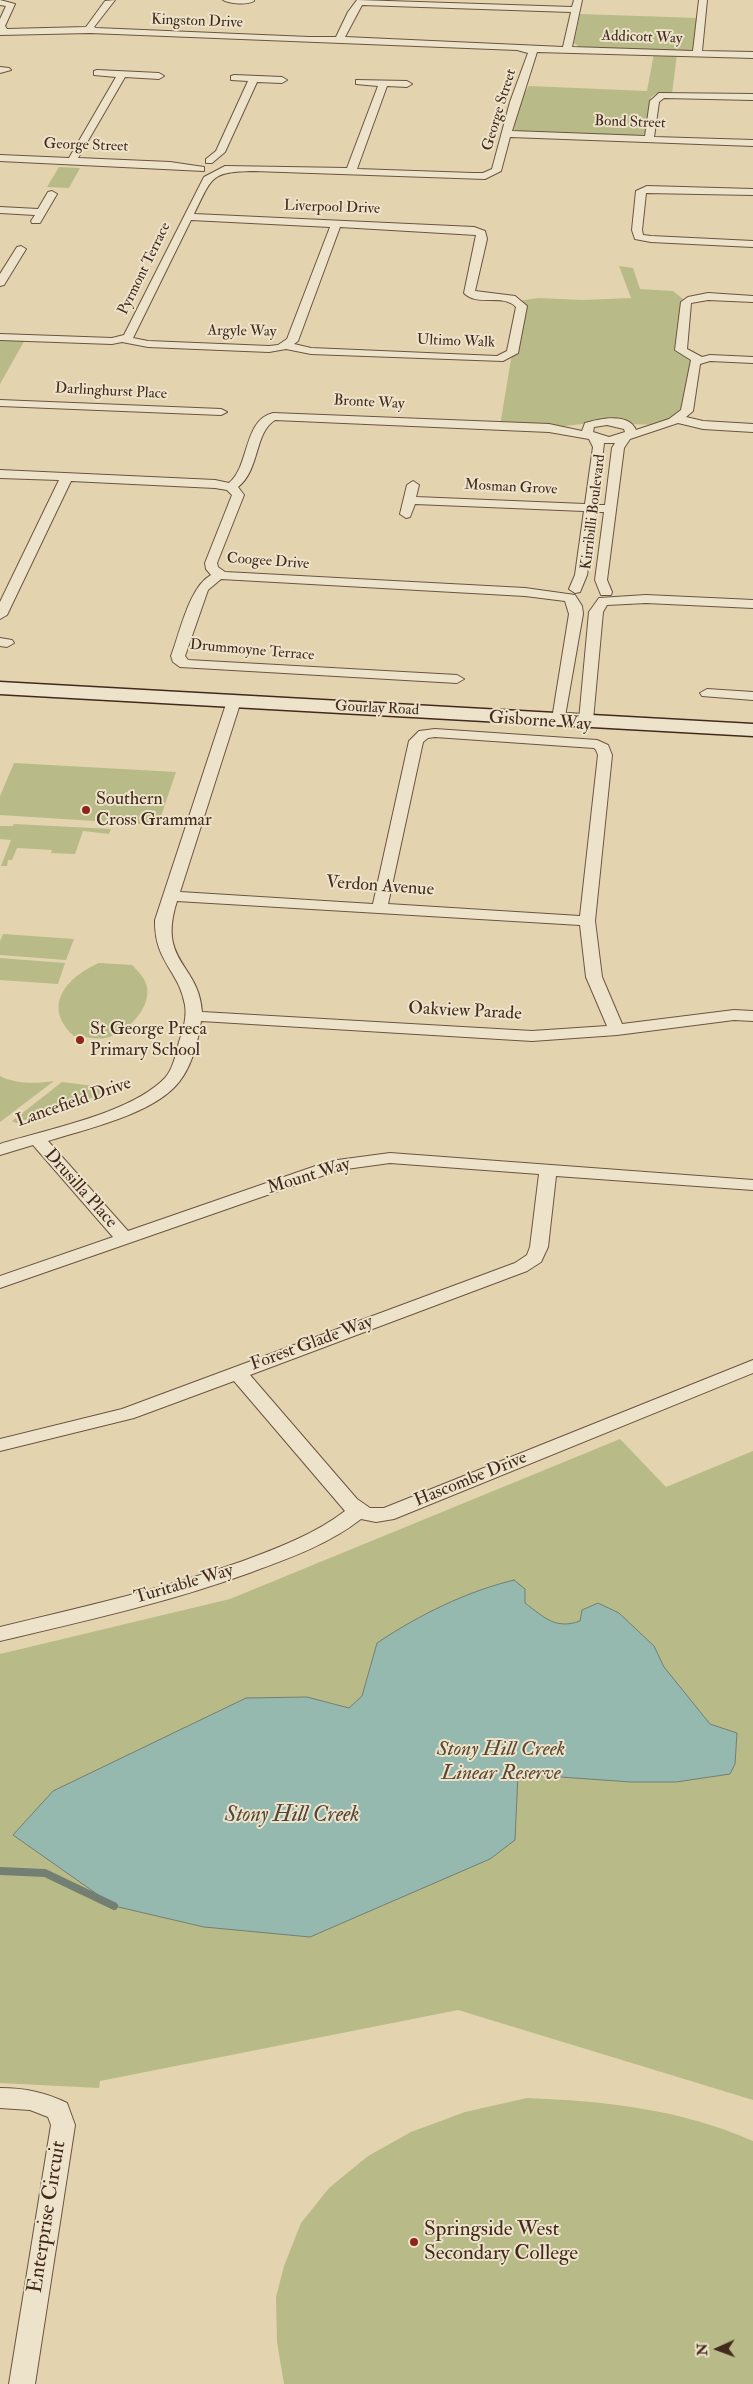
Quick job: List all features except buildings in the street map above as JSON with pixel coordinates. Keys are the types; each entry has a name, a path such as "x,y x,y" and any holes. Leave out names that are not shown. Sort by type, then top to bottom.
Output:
{"main road":[{"name":"Gourlay Road","path":"0,674 236,693 560,712 753,714"},
{"name":"Gourlay Road","path":"0,688 236,693"},
{"name":"Gourlay Road","path":"587,713 753,730"}],"street":[{"path":"91,30 90,28 103,6 111,0"},
{"path":"226,0 250,1"},
{"path":"567,49 578,0"},
{"path":"698,53 703,0"},
{"path":"341,39 340,36 360,1 575,10"},
{"path":"0,2 11,4 1,26 2,32"},
{"name":"Kingston Drive","path":"2,32 91,30 115,33 341,39"},
{"name":"George Street","path":"0,158 72,160 205,168 224,166 473,176 489,175 498,167 515,102 533,53 529,49 341,39"},
{"name":"Addicott Way","path":"529,49 753,55"},
{"path":"97,73 159,76"},
{"path":"72,160 122,74"},
{"path":"234,78 282,80"},
{"path":"205,168 220,152 254,79"},
{"path":"359,82 408,84"},
{"path":"351,172 383,83"},
{"path":"649,139 655,101 662,96 753,98"},
{"name":"Bond Street","path":"507,134 753,143"},
{"path":"220,152 220,158 224,166"},
{"name":"Pyrmont Terrace","path":"0,337 104,341 124,338 130,335 187,217 205,168 224,166"},
{"path":"753,192 659,188 641,191 637,230 639,237 651,239 753,244"},
{"path":"35,224 52,194"},
{"path":"0,210 42,212"},
{"name":"Liverpool Drive","path":"187,217 476,231"},
{"name":"Argyle Way","path":"124,338 157,344 269,349 286,346 292,341 336,223"},
{"name":"Ultimo Walk","path":"286,346 311,351 492,359 511,355 522,306 514,300 482,297 469,293 482,239 481,233 476,231"},
{"path":"0,283 21,249"},
{"path":"699,360 681,350 686,302 691,298 704,297 753,298"},
{"path":"592,432 613,440 626,433 664,425 677,419 689,408 693,365 699,360 710,358 753,360"},
{"name":"Darlinghurst Place","path":"0,403 220,412"},
{"name":"Bronte Way","path":"230,487 244,476 262,424 273,416 549,428 592,432"},
{"path":"677,419 703,425 753,428"},
{"path":"592,432 608,422 626,433"},
{"name":"Kirribilli Boulevard","path":"560,712 576,614 572,594 581,575 599,447 592,432"},
{"name":"Kirribilli Boulevard","path":"587,713 596,612 605,597 601,580 618,448 626,433"},
{"path":"0,474 215,484 230,487"},
{"path":"0,615 66,476"},
{"path":"406,514 413,485"},
{"name":"Coogee Drive","path":"230,487 238,494 211,563 212,569 220,575 572,594 591,587 605,597 753,604"},
{"name":"Mosman Grove","path":"410,500 611,509"},
{"name":"Drummoyne Terrace","path":"220,575 209,581 202,589 178,656 178,659 185,664 422,672 457,679"},
{"path":"707,693 733,689 753,696"},
{"name":"Lancefield Drive","path":"0,1150 122,1111 159,1092 171,1080 182,1064 194,1016 191,995 163,944 163,920 236,693"},
{"name":"Gisborne Way","path":"380,907 416,741 420,737 435,733 585,742 604,748 605,755 587,921 594,977 618,1030"},
{"name":"Verdon Avenue","path":"171,896 380,907 587,921"},
{"name":"Oakview Parade","path":"194,1016 532,1036 618,1030 734,1015 753,1010"},
{"name":"Oakview Parade","path":"734,1015 753,1016"},
{"name":"Drusilla Place","path":"36,1138 125,1239"},
{"name":"Mount Way","path":"0,1282 336,1165 390,1158 753,1184"},
{"name":"Forest Glade Way","path":"0,1445 127,1414 521,1267 535,1258 539,1247 548,1170"},
{"name":"Hascombe Drive","path":"358,1511 370,1516 387,1514 751,1370"},
{"path":"237,1372 358,1511"},
{"name":"Turitable Way","path":"0,1634 206,1582 314,1541 338,1527 358,1511"},
{"name":"Enterprise Circuit","path":"0,2098 46,2102 58,2110 63,2125 22,2384"}],"green space":[{"path":"580,14 697,18 694,49 688,51 581,48 574,43"},
{"path":"654,53 677,54 672,94 656,94 651,97 645,133 641,136 524,133 515,131 519,103 529,86 647,91"},
{"path":"59,167 80,168 69,188 47,187"},
{"path":"619,266 633,268 640,289 673,291 683,299 681,347 699,360 684,414 664,425 624,424 607,421 549,428 500,426 518,301 538,298 583,300 631,298"},
{"path":"0,337 26,338 0,384"},
{"path":"14,763 176,772 158,825 0,815 0,796"},
{"path":"14,824 111,829 109,834 83,831 75,854 51,853 52,850 17,848 12,860 8,860 7,866 1,866 11,840 0,839 0,826 13,826"},
{"path":"3,934 74,939 66,960 0,955 0,941"},
{"path":"0,958 65,963 58,984 0,980"},
{"path":"99,963 132,965 141,975 147,987 145,1004 129,1026 113,1036 98,1039 74,1036 64,1025 59,1014 59,1003 62,994 68,984 77,976"},
{"path":"0,1076 12,1081 26,1083 54,1081 0,1122"},
{"path":"62,1082 117,1089 16,1123 12,1121"},
{"name":"Stony Hill Creek Linear Reserve","path":"620,1439 666,1487 753,1451 753,2100 458,2010 100,2081 99,2088 0,2083 0,1654 230,1599"},
{"path":"527,2098 613,2104 670,2114 726,2130 753,2141 753,2384 284,2384 277,2342 276,2297 284,2266 301,2223 329,2188 368,2156 411,2132 465,2112"}],"water":[{"name":"Stony Hill Creek","path":"514,1580 525,1589 525,1603 550,1621 564,1624 580,1621 582,1610 598,1603 619,1613 654,1646 664,1667 710,1724 737,1733 735,1764 730,1774 676,1782 631,1782 518,1774 515,1840 490,1859 310,1937 204,1927 114,1906 13,1835 53,1791 246,1698 307,1697 349,1708 362,1696 377,1643 443,1605 478,1591"}],"waterway":[{"name":"Stony Hill Creek","path":"0,1871 45,1873 114,1906"}],"place":[{"name":"Southern Cross Grammar","path":"86,810"},
{"name":"St George Preca Primary School","path":"80,1040"},
{"name":"Springside West Secondary College","path":"414,2242"}]}
